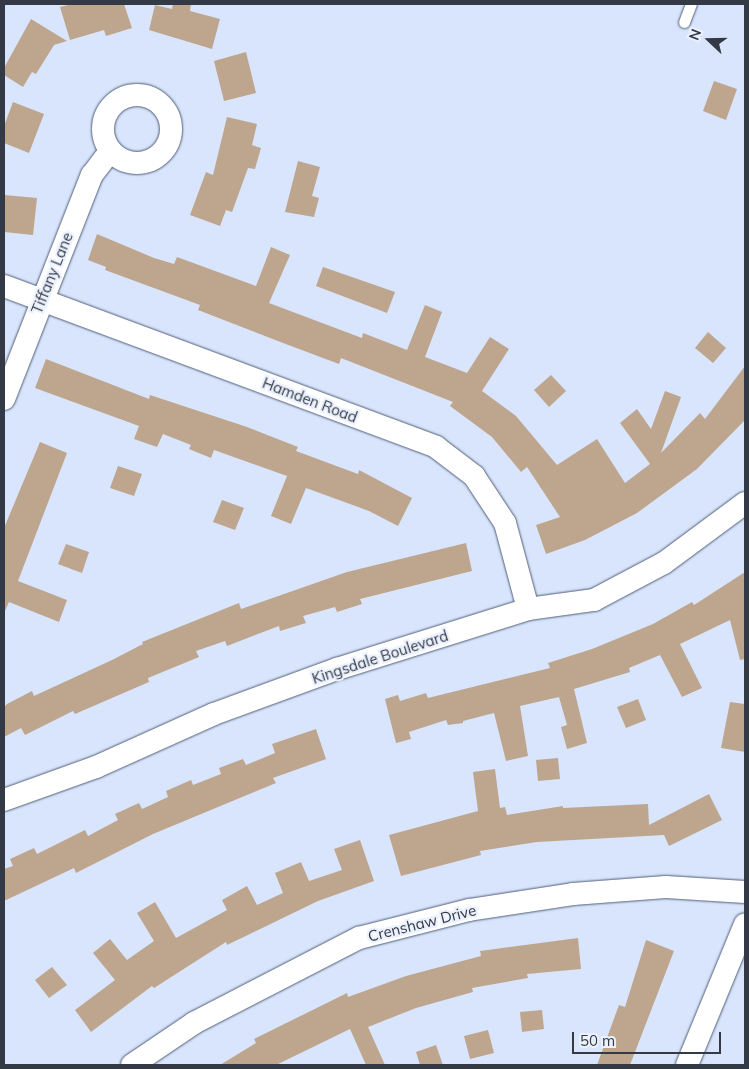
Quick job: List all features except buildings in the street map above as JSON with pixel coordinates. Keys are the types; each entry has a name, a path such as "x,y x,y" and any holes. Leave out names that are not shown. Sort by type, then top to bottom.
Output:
{"street":[{"name":"Tiffany Lane","path":"4,399 41,299 92,175 110,151"},
{"name":"Hamden Road","path":"4,286 436,447 474,476 505,523 528,609"},
{"name":"Kingsdale Boulevard","path":"4,800 96,767 214,714 302,682 528,609 594,600 664,563 744,507"},
{"name":"Crenshaw Drive","path":"132,1065 194,1022 360,938 469,910 573,894 666,887 745,892"},
{"path":"687,1065 745,924"}],"lane":[{"path":"684,22 691,4"}]}
